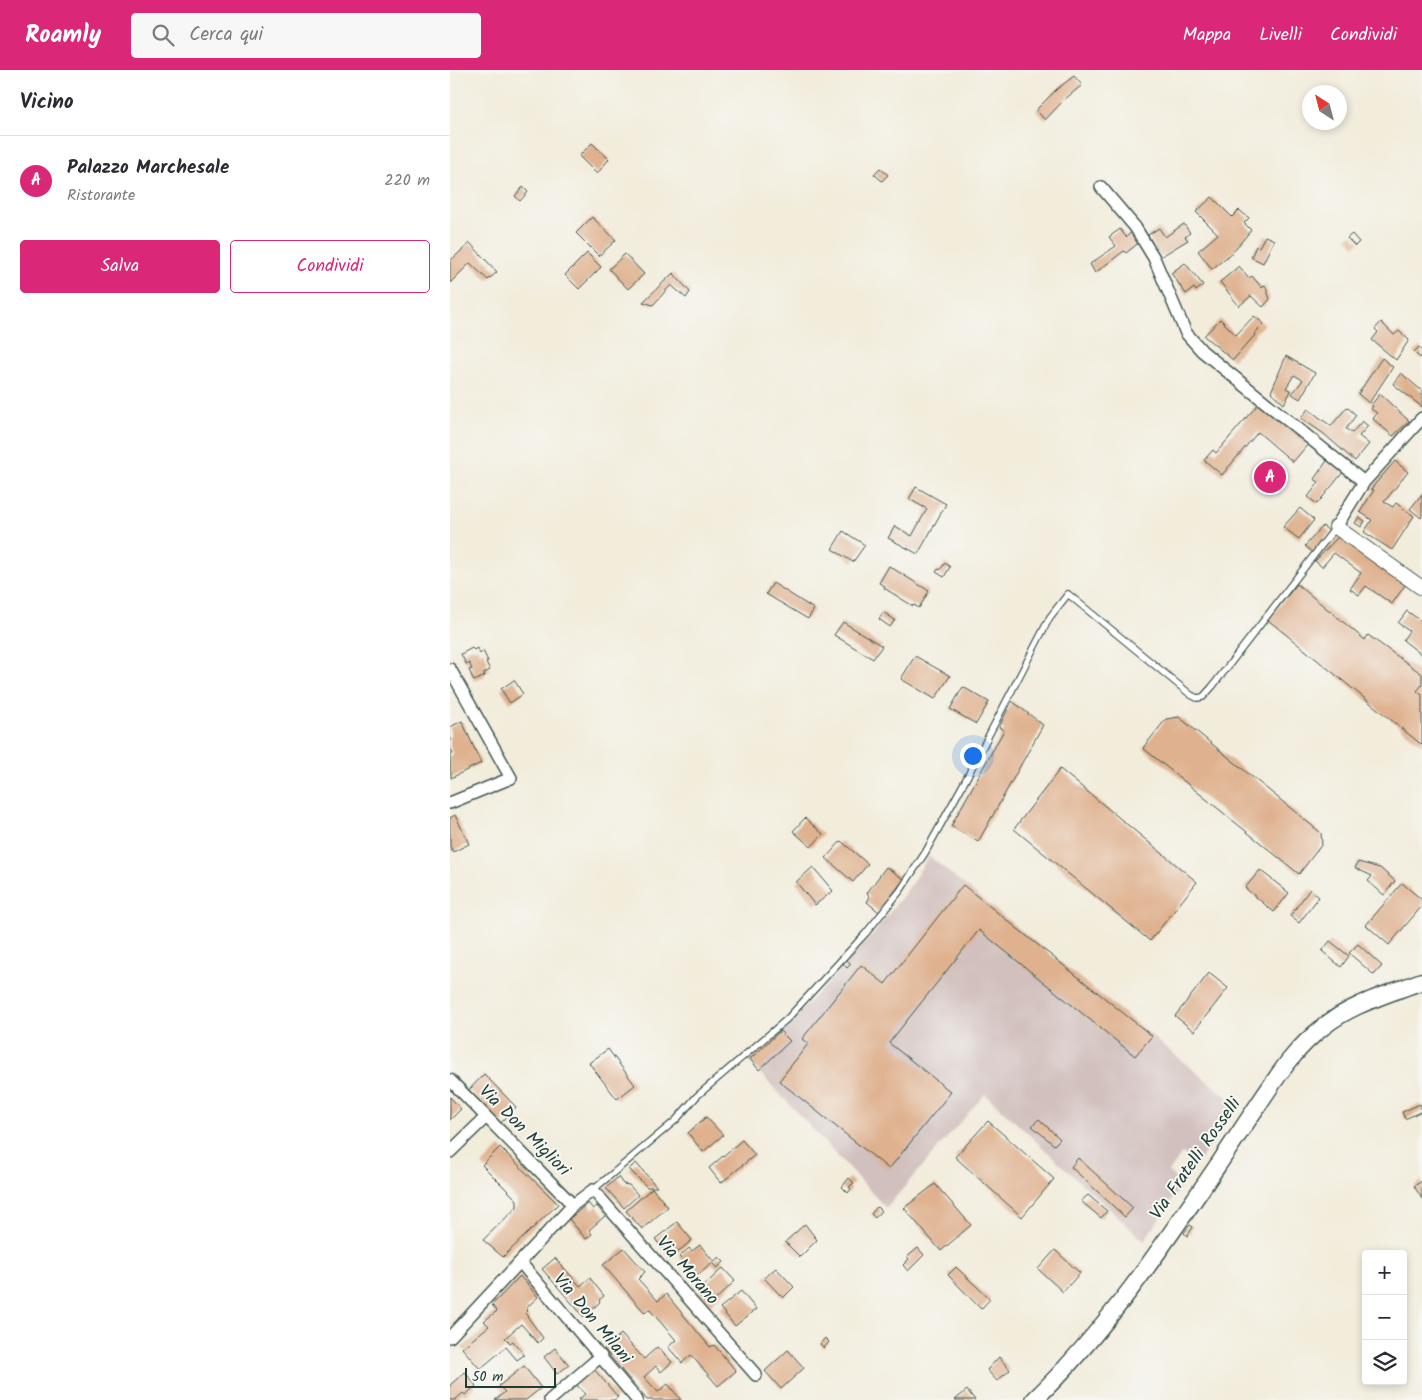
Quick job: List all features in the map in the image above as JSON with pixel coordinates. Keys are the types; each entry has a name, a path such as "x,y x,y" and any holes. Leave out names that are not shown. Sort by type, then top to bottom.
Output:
{"main road":[{"name":"Via Fratelli Rosselli","path":"1034,1400 1068,1366 1128,1291 1204,1184 1288,1060 1305,1041 1343,1014 1365,1003 1422,981"}],"street":[{"path":"1101,187 1135,227 1150,250 1186,333 1202,351 1364,482"},
{"path":"1422,418 1364,482 1336,527 1422,588"},
{"path":"450,669 511,778 450,803"},
{"name":"Via Don Migliori","path":"450,1080 573,1205"},
{"path":"450,1152 486,1117"},
{"path":"450,1337 573,1205 593,1190"},
{"name":"Via Morano","path":"593,1190 756,1375"},
{"name":"Via Don Milani","path":"520,1262 637,1400"},
{"path":"550,1400 601,1356"}],"lane":[{"path":"593,1190 676,1120 697,1096 787,1019 866,933 900,891 925,853 965,781 1050,617 1068,594 1191,695 1197,698 1203,697 1212,688 1336,527"}],"shaded area":[{"path":"929,856 1238,1106 1198,1162 1182,1153 1169,1172 1182,1185 1144,1241 985,1094 886,1208 747,1059 784,1029 873,934 908,889"}],"building":[{"path":"1074,76 1082,85 1045,120 1036,110 1057,89"},
{"path":"592,143 609,159 597,174 579,156"},
{"path":"880,168 888,175 882,181 874,174"},
{"path":"523,187 528,192 520,201 515,196"},
{"path":"1212,197 1232,217 1239,210 1249,218 1244,223 1251,230 1233,252 1212,269 1198,251 1218,234 1196,212"},
{"path":"592,217 616,240 599,256 576,233"},
{"path":"1184,224 1190,233 1185,237 1188,240 1160,257 1148,235 1159,228 1165,237"},
{"path":"1120,229 1126,237 1133,231 1141,241 1095,273 1090,264 1116,246 1109,237"},
{"path":"1352,234 1359,242 1355,246 1347,238"},
{"path":"1265,236 1274,240 1263,263 1251,257 1256,246 1259,247"},
{"path":"470,243 497,272 488,280 470,263 450,283 450,261"},
{"path":"587,253 601,267 579,289 565,275"},
{"path":"625,254 644,274 628,289 609,269"},
{"path":"1185,263 1203,285 1196,291 1194,288 1186,294 1171,273"},
{"path":"1239,266 1249,278 1252,276 1262,288 1265,285 1270,299 1263,307 1251,296 1239,306 1220,282"},
{"path":"673,273 690,292 686,298 671,285 653,305 643,302"},
{"path":"1254,316 1264,324 1233,360 1204,336 1220,319 1236,335"},
{"path":"1381,322 1394,335 1399,331 1409,340 1396,360 1372,340 1378,332 1375,329"},
{"path":"1419,347 1422,350 1420,358 1414,352"},
{"path":"1286,356 1315,373 1300,399 1292,394 1303,380 1294,375 1286,388 1291,391 1284,404 1271,392"},
{"path":"1382,358 1393,367 1369,403 1358,394"},
{"path":"1401,373 1422,391 1422,407 1393,384"},
{"path":"1380,394 1409,421 1393,436 1373,419 1377,413 1371,409 1373,406 1371,405"},
{"path":"1260,402 1309,443 1293,462 1258,432 1222,475 1204,460 1213,450 1216,453"},
{"path":"1347,407 1356,415 1346,429 1352,433 1362,421 1368,426 1359,436 1369,444 1355,461 1324,434 1301,418 1308,409 1331,426"},
{"path":"1329,458 1345,470 1317,504 1308,497 1319,482 1314,479"},
{"path":"1395,461 1408,472 1384,502 1393,507 1396,503 1414,516 1392,550 1364,532 1372,520 1360,512 1374,490 1371,489"},
{"path":"916,487 946,504 918,554 888,538 895,526 912,536 927,509 909,499"},
{"path":"1422,494 1422,516 1421,518 1410,509"},
{"path":"1300,508 1314,520 1299,539 1283,527"},
{"path":"1359,517 1365,521 1361,527 1355,523"},
{"path":"1323,526 1330,532 1313,553 1305,546"},
{"path":"843,531 865,545 853,562 832,549"},
{"path":"1339,536 1405,585 1392,604 1366,586 1359,595 1350,589 1361,573 1334,553 1322,567 1315,561"},
{"path":"945,563 950,567 944,577 936,572"},
{"path":"889,566 929,591 919,608 884,588 885,586 879,583"},
{"path":"773,583 814,609 808,619 766,594"},
{"path":"1297,584 1365,640 1368,635 1422,674 1422,685 1417,691 1422,695 1422,745 1268,620"},
{"path":"1407,611 1421,621 1422,619 1422,655 1403,640 1409,631 1398,623"},
{"path":"883,612 895,620 890,627 879,619"},
{"path":"843,622 882,646 873,659 834,635"},
{"path":"472,648 474,650 477,648 480,654 483,651 490,670 484,673 485,676 474,681 469,670 472,669 469,663 466,664 461,654"},
{"path":"915,656 950,676 935,699 901,679"},
{"path":"514,680 523,694 510,703 501,689"},
{"path":"963,687 989,702 976,724 950,709"},
{"path":"1012,701 1043,725 978,842 951,826 1004,730 999,727"},
{"path":"1179,717 1321,833 1322,844 1299,874 1143,748 1166,719"},
{"path":"462,721 481,763 451,778 450,755 453,754 450,748 450,727"},
{"path":"1060,769 1197,882 1150,941 1014,829"},
{"path":"455,815 469,844 453,852 450,846 450,818"},
{"path":"805,818 823,834 811,847 793,831"},
{"path":"841,841 868,864 853,882 826,858"},
{"path":"1358,862 1380,868 1395,881 1384,895 1368,881 1372,876 1355,868"},
{"path":"813,867 833,891 815,905 796,882"},
{"path":"886,867 904,879 879,912 867,902 870,897 867,893"},
{"path":"1260,870 1289,893 1274,912 1245,888"},
{"path":"1402,883 1422,900 1422,906 1389,945 1366,925"},
{"path":"963,885 1152,1036 1135,1056 979,930 889,1043 951,1092 889,1169 779,1081 808,1044 802,1039 861,965 885,984"},
{"path":"1310,889 1319,897 1299,923 1290,916"},
{"path":"1330,941 1349,956 1341,967 1322,951"},
{"path":"1358,944 1382,966 1374,975 1349,953"},
{"path":"847,960 851,964 847,968 843,964"},
{"path":"1209,973 1228,988 1194,1031 1175,1016"},
{"path":"780,1031 790,1041 759,1070 750,1059"},
{"path":"608,1049 635,1085 617,1099 589,1063"},
{"path":"484,1074 516,1107 501,1123 469,1090"},
{"path":"450,1097 461,1109 450,1120"},
{"path":"1420,1104 1422,1111 1405,1119 1402,1112"},
{"path":"706,1117 723,1135 703,1152 688,1133"},
{"path":"1039,1119 1060,1139 1054,1145 1032,1126"},
{"path":"988,1121 1054,1179 1022,1217 955,1157"},
{"path":"742,1140 755,1155 721,1183 709,1168"},
{"path":"500,1147 558,1204 503,1257 483,1240 517,1207 517,1200 482,1165"},
{"path":"1078,1158 1133,1208 1125,1217 1071,1167"},
{"path":"636,1163 657,1187 647,1187 629,1169"},
{"path":"618,1177 623,1184 629,1185 638,1195 624,1208 606,1188"},
{"path":"849,1178 854,1183 849,1187 851,1189 848,1193 842,1187"},
{"path":"1422,1181 1422,1199 1414,1186"},
{"path":"935,1184 971,1225 941,1251 904,1208"},
{"path":"652,1188 668,1207 642,1229 626,1211"},
{"path":"1088,1195 1107,1211 1101,1218 1081,1201"},
{"path":"588,1203 593,1209 597,1206 605,1216 589,1230 592,1234 586,1239 569,1219"},
{"path":"877,1207 881,1211 875,1218 871,1214"},
{"path":"677,1222 692,1240 671,1258 655,1239"},
{"path":"805,1224 817,1240 800,1257 785,1242"},
{"path":"1190,1225 1193,1227 1187,1236 1184,1233"},
{"path":"700,1245 714,1262 694,1278 687,1269 689,1267 679,1257 689,1248 692,1251"},
{"path":"624,1248 645,1272 638,1279 658,1301 666,1294 710,1347 714,1345 736,1371 718,1386 691,1355 682,1363 668,1347 676,1340 649,1309 645,1313 603,1265"},
{"path":"918,1248 924,1255 908,1271 903,1265 909,1259 907,1257"},
{"path":"1055,1250 1080,1273 1063,1292 1038,1269"},
{"path":"719,1257 724,1262 717,1268 712,1263"},
{"path":"555,1258 580,1286 590,1278 604,1296 584,1317 542,1269"},
{"path":"956,1267 990,1299 981,1309 948,1275"},
{"path":"723,1268 735,1281 710,1305 698,1291"},
{"path":"776,1268 794,1287 783,1298 764,1278"},
{"path":"520,1276 538,1297 526,1308 528,1310 525,1313 543,1338 538,1343 521,1324 505,1338 510,1343 513,1341 524,1355 517,1360 506,1347 480,1369 462,1348 489,1326 484,1321 497,1311 492,1305"},
{"path":"741,1291 756,1309 735,1326 720,1308"},
{"path":"621,1334 644,1359 657,1347 672,1362 661,1372 656,1366 644,1377 658,1392 668,1384 681,1400 647,1400 604,1349"},
{"path":"825,1338 829,1342 824,1348 820,1344"},
{"path":"555,1348 569,1365 557,1374 544,1357"},
{"path":"788,1350 804,1368 781,1389 765,1371"},
{"path":"999,1357 1010,1370 997,1381 987,1370"},
{"path":"524,1366 541,1388 526,1400 495,1400 505,1392 499,1386"},
{"path":"593,1368 618,1397 614,1400 578,1400 585,1394 575,1383"},
{"path":"465,1372 476,1386 465,1395 463,1393 455,1400 450,1400 450,1385"},
{"path":"967,1390 975,1400 955,1400"}],"place":[{"name":"Palazzo Marchesale","path":"1270,477"}]}
